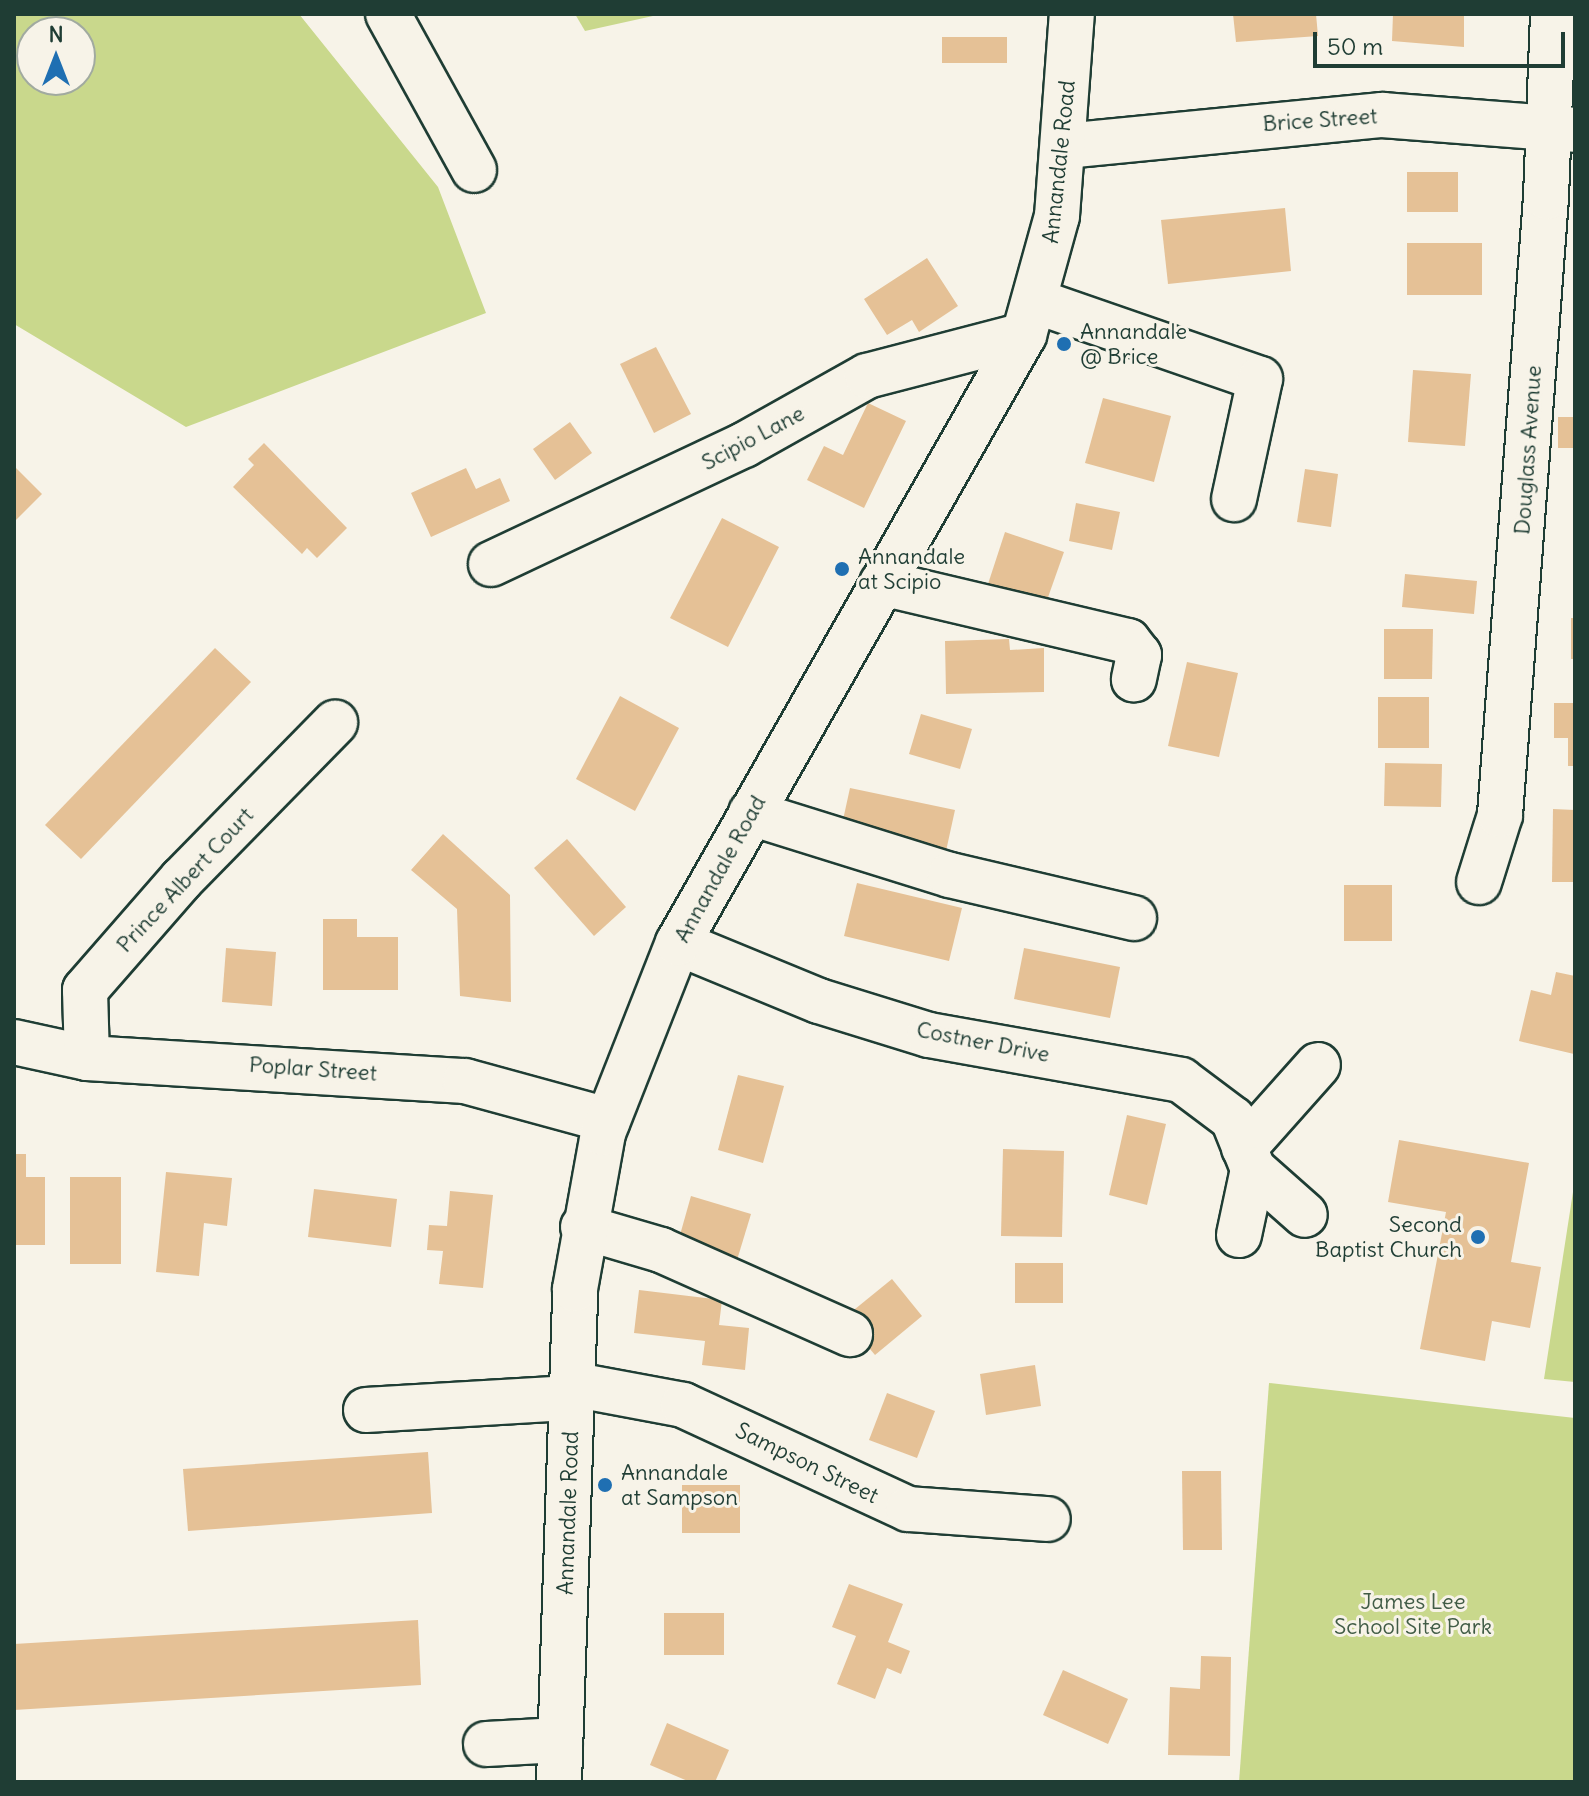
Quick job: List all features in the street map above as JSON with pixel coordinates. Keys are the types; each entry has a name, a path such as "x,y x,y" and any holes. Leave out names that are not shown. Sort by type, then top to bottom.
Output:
{"street":[{"path":"388,14 474,170"},
{"name":"Annandale Road","path":"560,1761 571,1391 583,1227 608,1120 678,943 1030,318 1057,216 1065,146 1072,14"},
{"name":"Douglass Avenue","path":"1479,882 1500,815 1561,129 1553,14"},
{"name":"Brice Street","path":"1065,146 1355,116 1561,129"},
{"path":"1030,318 1260,379 1234,499"},
{"name":"Scipio Lane","path":"491,564 744,445 867,376 1030,318"},
{"path":"882,583 1128,641 1139,655 1134,679"},
{"name":"Prince Albert Court","path":"87,1058 85,990 182,879 335,723"},
{"path":"751,813 950,875 1134,918"},
{"name":"Costner Drive","path":"678,943 819,1001 929,1035 1181,1080 1233,1119 1249,1158"},
{"name":"Poplar Street","path":"14,1042 87,1058 465,1081 608,1120"},
{"path":"1239,1235 1249,1158 1318,1065"},
{"path":"1249,1158 1305,1215"},
{"path":"583,1227 661,1250 850,1334"},
{"name":"Sampson Street","path":"366,1410 571,1391 683,1405 908,1509 1048,1519"},
{"path":"486,1744 560,1761"}],"green space":[{"path":"14,14 299,14 438,187 486,313 186,427 14,324"},
{"path":"575,14 662,14 585,31"},
{"path":"1575,1179 1575,1382 1544,1379"},
{"name":"James Lee School Site Park","path":"1269,1383 1575,1418 1575,1782 1239,1782"}],"building":[{"path":"1233,14 1316,14 1318,36 1236,42"},
{"path":"1393,14 1464,14 1464,47 1392,41"},
{"path":"942,37 1007,37 1007,63 942,63"},
{"path":"1407,172 1458,172 1458,212 1407,212"},
{"path":"1285,208 1291,271 1168,284 1161,220"},
{"path":"1407,243 1482,243 1482,295 1407,295"},
{"path":"927,258 958,306 919,332 912,320 887,335 864,299"},
{"path":"656,347 691,414 654,433 620,364"},
{"path":"1413,370 1471,374 1465,446 1408,442"},
{"path":"1103,398 1171,416 1154,482 1085,463"},
{"path":"868,403 906,421 864,508 807,480 824,446 843,455"},
{"path":"1558,417 1575,417 1575,448 1558,448"},
{"path":"570,422 592,453 555,480 533,449"},
{"path":"264,443 347,528 317,558 307,548 302,554 233,487 254,465 248,459"},
{"path":"14,466 42,494 14,522"},
{"path":"466,468 476,489 500,478 510,501 431,537 411,493"},
{"path":"1305,469 1338,474 1331,527 1297,522"},
{"path":"1076,503 1120,512 1112,550 1069,541"},
{"path":"722,518 779,547 728,647 670,618"},
{"path":"1005,532 1064,552 1046,603 988,584"},
{"path":"1405,574 1477,581 1474,614 1402,607"},
{"path":"1571,618 1575,618 1575,659 1571,659"},
{"path":"1384,629 1433,629 1432,679 1384,679"},
{"path":"1009,639 1010,650 1044,648 1044,692 946,694 945,641"},
{"path":"215,648 251,682 81,859 45,825"},
{"path":"1187,662 1238,673 1219,757 1168,746"},
{"path":"620,696 679,728 635,811 576,779"},
{"path":"1378,697 1429,697 1429,748 1378,748"},
{"path":"1554,703 1575,703 1575,766 1568,766 1568,738 1554,738"},
{"path":"921,714 972,729 960,769 909,754"},
{"path":"1385,763 1442,764 1441,807 1384,806"},
{"path":"850,788 955,810 946,851 841,829"},
{"path":"1553,809 1575,810 1575,882 1552,882"},
{"path":"443,834 510,895 511,1002 460,996 457,909 411,870"},
{"path":"567,839 626,907 594,936 534,868"},
{"path":"857,883 962,908 949,961 844,936"},
{"path":"1344,885 1392,885 1392,941 1344,941"},
{"path":"323,919 357,919 357,937 398,937 398,990 323,990"},
{"path":"226,948 276,952 272,1006 222,1002"},
{"path":"1024,948 1120,967 1110,1018 1014,999"},
{"path":"1556,972 1575,976 1574,1054 1519,1041 1531,990 1551,995"},
{"path":"738,1075 784,1086 763,1163 718,1150"},
{"path":"1127,1115 1166,1124 1147,1205 1109,1195"},
{"name":"Second Baptist Church","path":"1399,1140 1529,1163 1511,1262 1541,1267 1530,1328 1492,1321 1485,1361 1420,1349 1446,1212 1388,1202"},
{"path":"1003,1149 1064,1151 1062,1237 1001,1236"},
{"path":"14,1154 26,1154 26,1177 45,1177 45,1245 14,1245"},
{"path":"166,1172 232,1178 227,1226 204,1223 199,1276 156,1272"},
{"path":"70,1177 121,1177 121,1264 70,1264"},
{"path":"314,1189 397,1199 391,1247 308,1237"},
{"path":"450,1191 493,1195 483,1288 439,1284 443,1251 427,1250 429,1225 447,1226"},
{"path":"691,1196 751,1214 737,1260 678,1242"},
{"path":"1015,1263 1063,1263 1063,1303 1015,1303"},
{"path":"892,1279 922,1316 875,1355 844,1318"},
{"path":"639,1290 722,1300 719,1325 749,1328 745,1370 702,1365 705,1341 634,1333"},
{"path":"1035,1365 1041,1406 986,1415 980,1374"},
{"path":"887,1393 935,1411 917,1458 869,1440"},
{"path":"428,1452 432,1513 188,1531 183,1469"},
{"path":"1182,1471 1221,1471 1222,1550 1183,1550"},
{"path":"682,1485 740,1485 740,1533 682,1533"},
{"path":"849,1584 903,1604 888,1642 910,1651 901,1674 887,1668 875,1699 837,1684 856,1636 832,1627"},
{"path":"664,1613 724,1613 724,1655 664,1655"},
{"path":"418,1620 421,1685 14,1710 14,1644"},
{"path":"1201,1656 1231,1657 1230,1756 1168,1755 1170,1687 1200,1689"},
{"path":"1063,1670 1128,1699 1108,1744 1043,1715"},
{"path":"667,1723 729,1750 715,1782 690,1782 650,1765"}],"place":[{"name":"Annandale @ Brice","path":"1064,344"},
{"name":"Annandale at Scipio","path":"842,569"},
{"name":"Second Baptist Church","path":"1478,1237"},
{"name":"Annandale at Sampson","path":"605,1485"}]}
